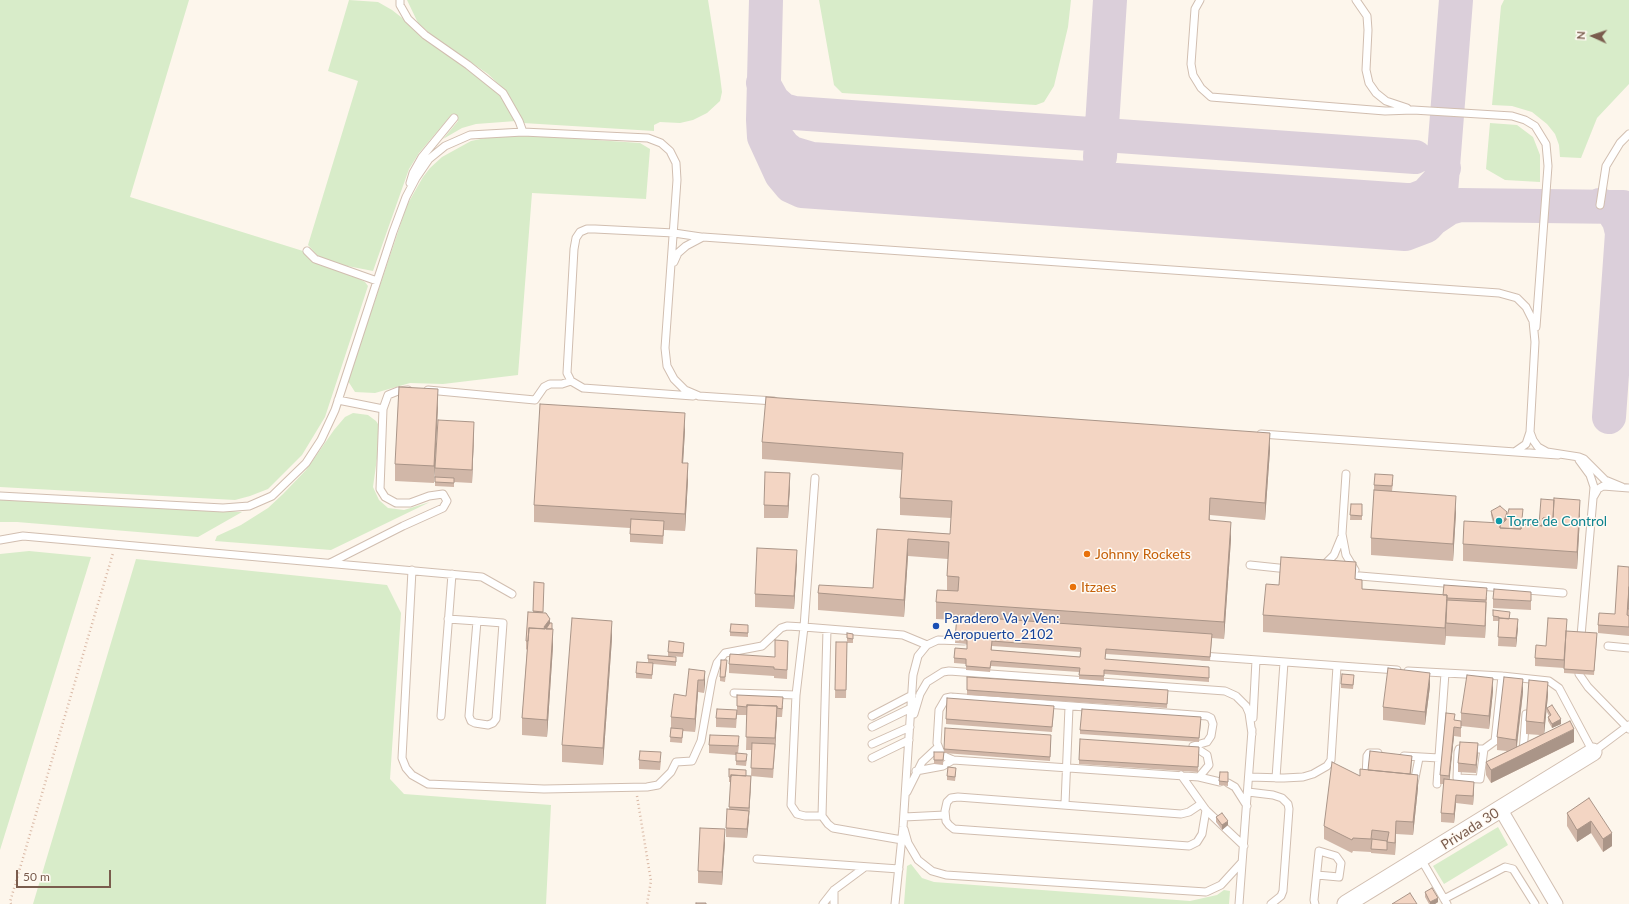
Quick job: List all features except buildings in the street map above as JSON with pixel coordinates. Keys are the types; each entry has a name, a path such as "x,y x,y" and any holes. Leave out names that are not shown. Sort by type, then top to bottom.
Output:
{"street":[{"name":"Privada 30","path":"1351,903 1593,752"},
{"path":"1501,810 1556,904"}],"lane":[{"path":"400,0 400,5 408,19 424,35 468,64 503,93 520,122 523,132"},
{"path":"1200,0 1195,9 1191,64 1193,75 1201,88 1211,97 1385,111 1413,110 1512,116 1525,120 1535,126 1542,134 1546,144 1548,166 1530,432 1529,439 1524,447 1514,452"},
{"path":"1356,0 1367,16 1368,30 1366,70 1369,83 1376,93 1386,101 1413,110"},
{"path":"0,496 223,508 249,506 272,496 306,463 321,440 338,400 413,173 422,157 454,118"},
{"path":"406,197 416,178 429,159 445,146 470,135 523,132 648,138 661,143 670,151 676,163 677,180 665,348 667,366 674,379 685,390 699,396"},
{"path":"1600,205 1606,166 1620,142 1629,134"},
{"path":"786,402 584,388 570,381 567,373 576,238 580,232 587,229 595,229 674,233 703,237 1499,293 1517,298 1526,307 1533,321 1535,342"},
{"path":"672,265 678,253 686,246 703,237"},
{"path":"307,251 315,259 377,282"},
{"path":"330,563 403,526 443,508 447,501 443,494 429,496 410,503 396,502 385,497 380,489 383,409 388,395 398,391 419,389 479,396 535,400 544,387 550,384 562,384 570,381"},
{"path":"338,400 383,409"},
{"path":"1530,432 1538,447 1547,452 1558,455"},
{"path":"1251,434 1572,456 1584,459 1605,480 1626,487"},
{"path":"1572,456 1582,463 1590,475 1594,487 1581,636"},
{"path":"1346,474 1342,534 1339,545 1334,555 1326,564 1314,571 1563,593"},
{"path":"815,478 804,627 796,695 790,804 797,814 805,816 822,816"},
{"path":"1594,496 1600,487 1626,487"},
{"path":"1342,534 1346,555 1360,576"},
{"path":"0,540 23,536 482,576 512,594"},
{"path":"1250,565 1297,570"},
{"path":"412,570 402,750 406,768 412,775 428,784 544,789 636,787 658,785 672,772 676,762 692,761 700,741 712,679 717,663 725,653 762,646 781,628 787,626 903,635 927,645"},
{"path":"441,716 452,574"},
{"path":"448,619 477,621 503,623 496,719 493,723 488,725 471,722 469,716 477,621"},
{"path":"827,629 822,816 833,828 902,840"},
{"path":"895,904 904,817 913,675 918,656 927,645 938,640 972,641"},
{"path":"1608,646 1629,648"},
{"path":"1197,656 1502,676 1530,682 1549,681 1559,688 1593,752 1628,727 1588,687 1579,674"},
{"path":"1239,904 1256,660"},
{"path":"1276,778 1284,662"},
{"path":"1249,776 1292,778 1313,774 1327,766 1331,760 1337,666"},
{"path":"910,729 915,708 923,686 935,676 949,671 1225,691 1236,696 1246,706 1249,713 1252,734"},
{"path":"1436,784 1445,673"},
{"path":"1484,749 1485,768 1480,780 1460,780 1457,778 1459,749 1484,749 1492,744 1497,737 1502,676"},
{"path":"734,693 796,695"},
{"path":"872,716 912,696"},
{"path":"1199,777 1209,766 1208,760 1204,752 1193,746 1207,742 1211,736 1213,724 1211,718 1201,715 1069,707 951,696 946,698 939,710 938,747 946,757 954,760 1181,775 1199,777 1220,782"},
{"path":"1064,804 1069,707"},
{"path":"872,727 911,708"},
{"path":"1516,757 1526,752 1527,708"},
{"path":"872,744 910,729"},
{"path":"872,758 909,740"},
{"path":"905,795 916,771 927,756 938,747"},
{"path":"1377,780 1366,778 1366,756 1372,753 1388,754"},
{"path":"1396,755 1419,758 1438,758"},
{"path":"1404,783 1414,782 1419,758"},
{"path":"916,771 943,766 954,760"},
{"path":"1181,775 1206,810 1244,846"},
{"path":"1228,783 1235,787 1247,806"},
{"path":"1248,792 1273,795 1282,798 1288,804 1289,809 1283,891 1281,896 1271,904"},
{"path":"1201,804 1189,812 1181,814 958,797 951,798 947,802 945,815 949,825 954,829 1189,846 1197,842 1202,834 1206,810"},
{"path":"904,817 945,815"},
{"path":"903,827 908,843 918,860 932,871 946,875 1206,892 1221,885 1242,862"},
{"path":"757,859 899,869"},
{"path":"1421,859 1446,902 1505,867 1513,869 1535,904"},
{"path":"823,904 834,890 865,867"},
{"path":"1315,904 1317,875"},
{"path":"834,890 834,904"}],"path":[{"path":"11,904 10,902 115,544"},
{"path":"636,787 651,881 647,904"}],"green space":[{"path":"0,0 189,0 130,197 303,251 308,258 348,273 365,282 368,286 325,417 302,455 268,489 235,500 0,487"},
{"path":"349,0 378,2 392,10 496,91 509,107 516,121 476,124 462,128 443,139 458,121 452,114 419,153 409,169 373,271 337,264 318,256 308,245 358,81 328,71"},
{"path":"407,0 708,0 722,92 720,101 707,113 693,120 680,123 660,122 654,125 654,131 523,123 507,92 488,74 433,36 418,23"},
{"path":"819,0 1071,0 1068,27 1054,86 1044,102 1036,105 842,93 834,85"},
{"path":"1504,0 1629,0 1629,84 1597,118 1581,158 1560,157 1559,145 1555,134 1547,124 1532,112 1512,106 1492,105 1501,6"},
{"path":"1490,123 1517,125 1533,137 1540,155 1540,182 1505,180 1486,169"},
{"path":"522,135 640,143 650,149 646,199 532,193 518,375 443,384 410,383 375,393 355,392 348,381 407,205 423,177 442,157 471,141 495,136"},
{"path":"353,413 368,415 376,421 380,427 373,487 379,500 388,508 404,510 430,502 331,550 215,541 217,536 241,525 268,508 306,470 345,417"},
{"path":"0,499 242,512 198,537 17,522 0,522"},
{"path":"29,551 91,557 0,850 0,554"},
{"path":"136,559 387,585 401,613 390,779 404,794 551,805 546,904 33,904"},
{"path":"1498,827 1508,845 1444,884 1433,866"},
{"path":"911,864 922,878 934,882 1190,901 1217,895 1224,890 1230,891 1229,904 904,904 907,866"}],"taxiway":[{"path":"766,0 763,120 764,137 781,174 791,186 802,191 1405,234 1426,226 1437,214 1440,205 1456,0"},
{"path":"1100,157 1110,0"},
{"path":"763,83 773,101 783,110 794,113 1415,157"},
{"path":"767,122 784,147 792,153 812,159 1406,200 1413,200 1426,195 1439,181 1444,168"},
{"path":"1434,218 1449,208 1460,205 1623,207"},
{"path":"1600,205 1609,208 1614,213 1619,221 1622,233 1609,417"}],"place":[{"name":"Torre de Control","path":"1499,521"},
{"name":"Johnny Rockets","path":"1087,554"},
{"name":"Itzaes","path":"1073,587"},
{"name":"Paradero Va y Ven: Aeropuerto_2102","path":"936,626"}]}
